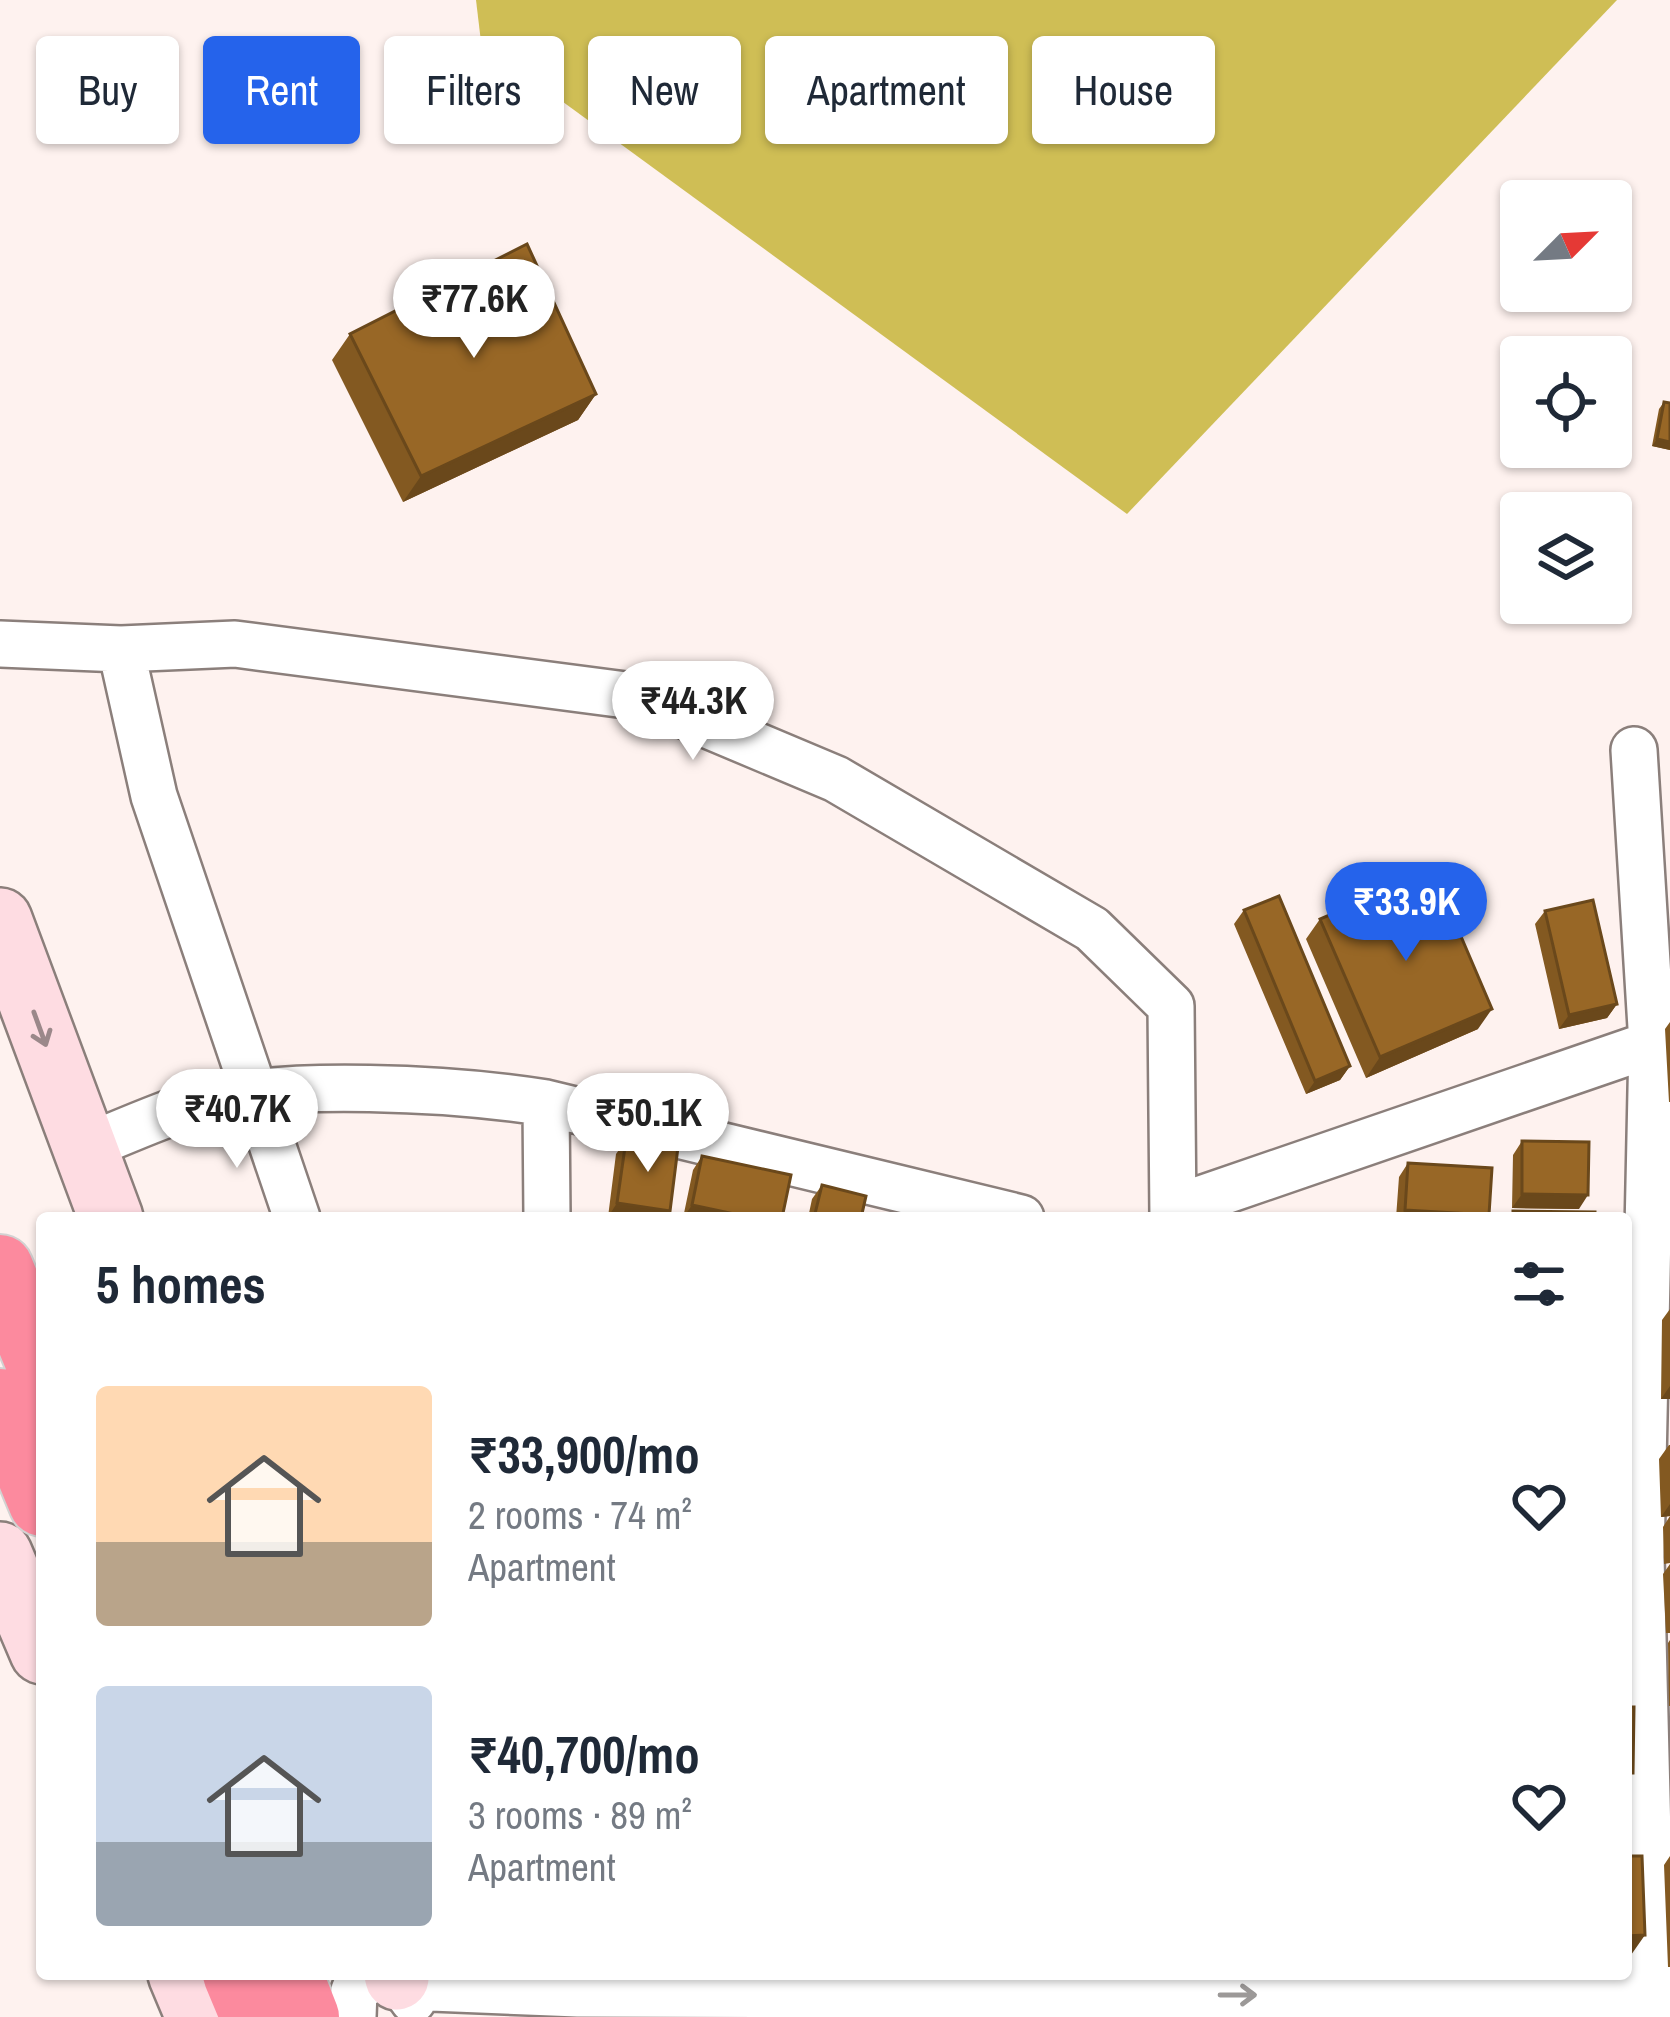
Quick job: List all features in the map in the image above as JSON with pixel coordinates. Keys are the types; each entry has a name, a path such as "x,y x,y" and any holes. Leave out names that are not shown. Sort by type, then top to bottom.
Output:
{"highway":[{"path":"0,1268 36,1355"},
{"path":"0,1402 36,1489"},
{"path":"259,1980 342,2002"}],"street":[{"path":"0,644 121,649 235,644 641,697 836,779 1093,929 1171,1006 1174,1212"},
{"path":"121,649 154,796 295,1212"},
{"path":"342,2002 575,1984 1173,1995 1661,1997 1636,1675 1652,1044 1634,750"},
{"path":"0,920 109,1212"},
{"path":"1177,1212 1652,1044"},
{"path":"84,1148 200,1102 252,1095 483,1093 547,1102 996,1212"},
{"path":"547,1102 547,1212"},
{"path":"0,1554 36,1638"},
{"path":"183,1980 198,2017"}],"shaded area":[{"path":"476,0 1617,0 1127,514 621,144 741,144 741,36 588,36 588,120 564,103 564,36 480,36"}],"building":[{"path":"527,244 596,394 421,476 350,334"},
{"path":"1664,402 1670,403 1670,442 1657,439"},
{"path":"1433,871 1492,1009 1380,1057 1320,919"},
{"path":"1279,896 1350,1066 1315,1081 1244,910"},
{"path":"1593,900 1617,1004 1569,1015 1545,911"},
{"path":"626,1140 678,1147 670,1211 617,1203"},
{"path":"1522,1141 1589,1142 1588,1195 1522,1194"},
{"path":"702,1156 791,1175 783,1212 725,1212 692,1205"},
{"path":"1408,1163 1492,1168 1489,1212 1405,1210"},
{"path":"822,1185 866,1196 862,1212 815,1212"},
{"path":"1632,1707 1634,1707 1633,1773"},
{"path":"1632,1856 1642,1856 1645,1935 1632,1936"}]}
